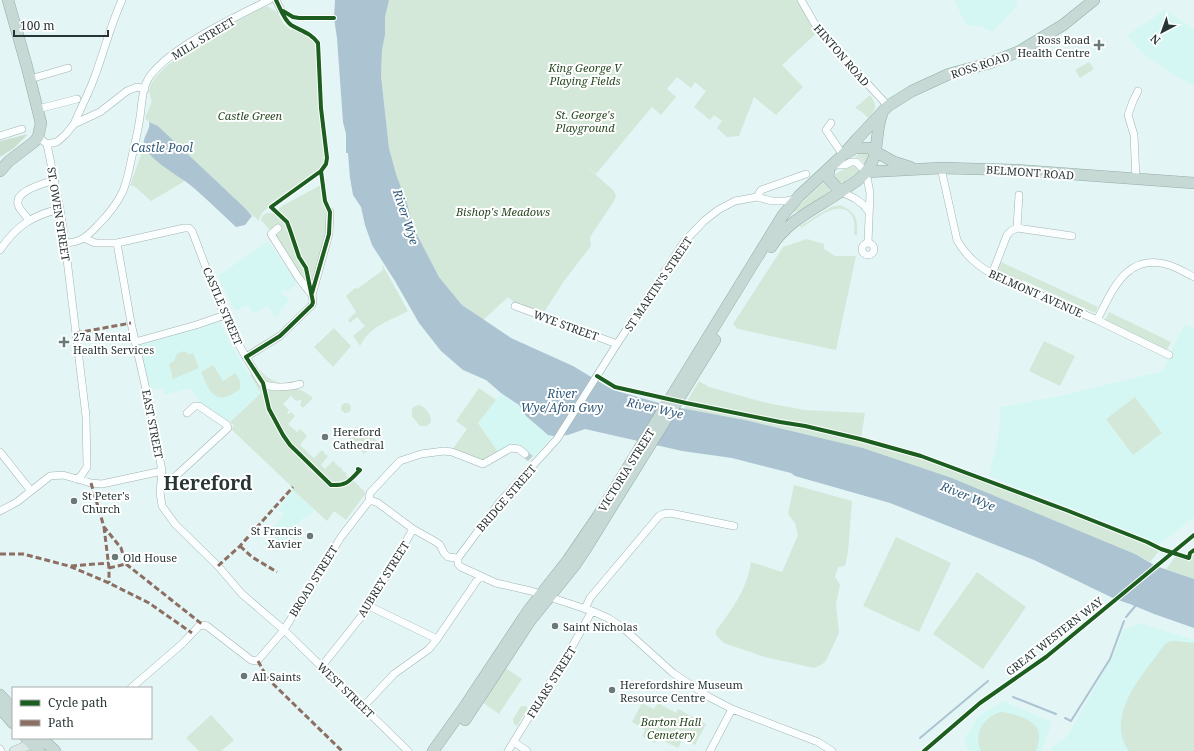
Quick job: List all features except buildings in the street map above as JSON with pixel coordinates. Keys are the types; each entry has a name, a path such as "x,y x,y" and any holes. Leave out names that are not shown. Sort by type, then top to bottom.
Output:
{"highway":[{"path":"0,171 9,161 30,146 38,137 41,123 8,0"},
{"name":"ROSS ROAD","path":"843,155 885,109 912,91 949,74 990,63 1020,51 1063,25 1094,0"},
{"path":"866,172 876,152 878,127 885,109"},
{"path":"843,155 855,148 869,148 894,162 914,169"},
{"name":"VICTORIA STREET","path":"433,751 463,709 528,611 575,565 601,518 765,251 785,211 796,198 843,155"},
{"path":"831,167 828,178 841,192"},
{"name":"BELMONT ROAD","path":"866,172 941,168 1015,170 1194,183"},
{"name":"VICTORIA STREET","path":"765,251 789,225 804,214 841,192 866,172"},
{"path":"785,211 804,214"},
{"name":"VICTORIA STREET","path":"442,751 469,714 545,596"},
{"path":"0,695 12,708"},
{"path":"0,708 12,722"},
{"path":"36,741 55,751"}],"main road":[{"path":"14,751 36,741"}],"street":[{"path":"38,137 48,144 57,142 74,124 96,73 113,19 122,0"},
{"name":"MILL STREET","path":"84,238 106,216 123,191 138,131 148,78 180,49 269,0"},
{"path":"276,0 282,10"},
{"name":"HINTON ROAD","path":"801,0 819,31 885,109"},
{"path":"30,79 68,68"},
{"path":"74,124 100,112 127,91 137,87 145,89"},
{"path":"1136,179 1134,136 1128,115 1138,91"},
{"path":"38,109 76,99"},
{"path":"83,105 86,112 92,116"},
{"path":"831,123 826,130 843,155"},
{"path":"0,136 22,129"},
{"name":"ST. OWEN STREET","path":"48,144 65,242 86,416 86,467 81,476 76,479"},
{"path":"831,167 856,162 866,172 870,193 868,243"},
{"name":"BELMONT AVENUE","path":"941,168 957,240 970,259 992,274 1097,320 1169,355"},
{"name":"ST MARTIN'S STREET","path":"757,197 761,190 806,174"},
{"path":"29,220 19,207 18,199 20,195 54,180"},
{"path":"841,192 864,204 869,212"},
{"path":"1017,228 1019,195"},
{"name":"ST MARTIN'S STREET","path":"595,378 684,242 697,228 718,210 735,201 757,197 772,201 786,201 796,198"},
{"path":"772,201 785,211"},
{"path":"0,250 8,238 29,220 44,212 60,209"},
{"path":"246,357 280,336 310,308 313,302 312,295 329,234 330,212"},
{"name":"CASTLE STREET","path":"117,243 184,228 190,228 225,314 246,357 259,378 263,383 272,387 300,384"},
{"path":"278,228 270,234 298,277 312,295"},
{"path":"992,274 1008,235 1011,231 1017,228 1072,236"},
{"path":"65,242 72,243 84,238 95,243 117,243"},
{"name":"EAST STREET","path":"117,243 135,342 152,416 162,471 160,501 167,514 175,524 218,566 242,594 284,630"},
{"path":"1097,320 1122,276 1131,269 1153,262 1170,265 1194,277"},
{"name":"WYE STREET","path":"515,306 617,344"},
{"path":"135,342 196,325 225,314"},
{"name":"BRIDGE STREET","path":"458,558 499,503 534,461 557,439 595,378"},
{"path":"162,480 172,479 228,428 228,426 199,406 195,406 187,413"},
{"name":"BROAD STREET","path":"132,687 182,644 199,626 203,625 207,626 251,660 258,661 284,630 341,537 369,501 370,493 400,461 421,454 444,451 452,452 483,464 511,448 519,449 525,454"},
{"path":"0,452 30,491"},
{"path":"0,511 17,502 50,476 63,475 91,483 102,484 162,471"},
{"path":"369,501 378,503 414,529 436,542 448,557 458,558 458,564 461,567 496,583 589,610 616,622 673,673 709,697 732,709 811,739 824,745 832,751"},
{"name":"FRIARS STREET","path":"508,751 574,645 589,610 590,598 658,516 670,513 734,526"},
{"name":"AUBREY STREET","path":"322,666 368,608 414,529"},
{"path":"363,707 394,674 424,652 437,639 480,576"},
{"path":"368,608 371,607 437,639"},
{"name":"WEST STREET","path":"284,630 408,751"},
{"path":"710,751 732,709"},
{"path":"514,742 527,751"}],"shaded area":[{"path":"954,0 1017,0 1018,5 992,32 981,26 966,25"},
{"path":"1165,10 1194,29 1194,86 1177,77 1142,53 1127,35"},
{"path":"268,241 297,283 288,292 285,289 281,293 290,300 280,311 280,314 275,317 267,306 253,314 248,305 235,311 218,276"},
{"path":"218,319 237,355 261,393 229,422 223,421 199,402 191,388 164,395 163,388 151,390 138,343"},
{"path":"1185,324 1194,328 1194,517 1165,540 1159,544 989,476 999,434 1000,407 1055,397 1164,371 1171,351"},
{"path":"501,393 519,405 526,416 548,435 553,436 532,459 523,450 498,452 478,423"},
{"path":"293,490 314,510 309,517 303,518 277,552 264,544 273,533 271,531 284,514 278,510"},
{"path":"1140,623 1194,640 1194,751 1050,751 1051,748 1066,737 1077,719 1116,650 1123,630"},
{"path":"1003,701 1052,722 1042,751 969,751 964,740 978,716"}],"green space":[{"path":"388,0 801,0 819,31 782,65 803,87 776,115 754,97 739,136 727,137 717,128 722,121 714,115 710,120 694,107 706,91 695,82 691,88 677,77 667,89 676,97 661,115 652,107 596,174 585,165 614,191 616,196 590,237 591,246 564,281 543,314 516,304 508,297 483,320 462,305 439,277 412,225 408,206 396,174 389,148 381,76 382,50 385,35 385,17"},
{"name":"Castle Green","path":"267,6 278,13 283,23 291,30 295,26 305,31 318,43 321,108 327,158 326,164 321,171 264,211 259,221 158,126 149,122 145,118 152,101 150,86 161,71 206,39"},
{"path":"1089,62 1094,69 1080,78 1075,70"},
{"path":"870,95 875,107 868,118 855,108"},
{"path":"28,134 14,148 0,157 0,141"},
{"path":"144,146 150,154 185,181 151,201 134,186 130,186"},
{"path":"861,153 868,155 865,164 859,158 855,157 851,159"},
{"path":"851,165 856,166 860,170 845,182 839,183 835,178 835,174"},
{"path":"825,181 831,192 800,211 792,212"},
{"path":"321,185 324,204 331,211 311,285 308,286 276,235 279,229 277,226 270,230 261,220 262,216 267,213 275,213 282,206"},
{"path":"840,205 850,210 855,216 857,235 854,235 853,217 846,210 840,209 828,211 801,228 800,226 831,207"},
{"path":"807,239 824,244 824,249 835,256 856,256 836,350 738,329 733,324 783,247"},
{"path":"1001,262 1098,307 1095,313 1023,280 1021,284 996,273"},
{"path":"382,265 408,311 375,328 364,339 360,346 353,336 365,326 357,317 350,323 348,320 356,312 346,296 355,288 357,289 383,270"},
{"path":"1109,312 1171,342 1167,350 1105,320"},
{"path":"334,328 351,346 333,367 314,347"},
{"path":"1044,341 1075,356 1060,386 1029,371"},
{"path":"184,351 189,354 193,353 199,368 173,379 169,364 174,361 177,354"},
{"path":"213,365 223,381 235,373 240,381 240,389 227,396 215,396 207,385 201,372"},
{"path":"260,370 272,380 299,389 313,398 303,408 300,405 302,401 296,401 291,396 283,404 289,410 287,413 289,414 291,412 295,416 288,424 297,432 300,429 307,436 300,445 314,458 322,450 325,453 324,454 328,456 321,465 325,469 333,461 336,463 335,465 336,464 343,470 342,472 344,471 347,474 346,476 349,478 350,477 366,493 346,520 334,511 327,521 231,429 234,425 230,422 261,393 250,375"},
{"path":"699,381 709,387 767,403 804,410 865,413 861,439 921,456 1066,510 1161,549 1150,562 1135,554 952,478 863,448 745,420 685,409 686,403"},
{"path":"479,388 496,400 478,423 498,452 483,460 452,450 467,429 456,421"},
{"path":"1135,397 1162,433 1133,455 1106,419"},
{"path":"344,403 348,403 350,404 350,412 344,413 341,410 341,406"},
{"path":"420,405 431,417 431,422 427,426 420,426 412,416 412,409 415,406"},
{"path":"356,427 363,427 377,441 364,454 349,439 349,434"},
{"path":"794,485 852,501 848,552 845,566 838,567 835,577 840,585 836,604 839,633 826,661 814,668 765,657 724,643 716,635 716,631 738,599 746,582 751,562 782,572 798,535 795,523 788,514"},
{"path":"896,537 951,563 919,632 863,606"},
{"path":"1194,553 1194,579 1166,569 1177,555 1189,558"},
{"path":"977,572 1026,607 983,669 933,634"},
{"path":"1171,641 1194,643 1194,751 1129,751 1125,745 1121,730 1121,722 1126,704 1134,686 1163,647"},
{"path":"504,667 522,679 499,714 482,702"},
{"name":"Barton Hall Cemetery","path":"642,703 654,709 658,703 676,713 678,709 706,724 695,745 683,738 678,748 658,738 655,743 642,736 645,730 632,722"},
{"path":"521,706 528,708 517,726 514,724 513,719"},
{"path":"1000,712 1010,713 1027,719 1036,726 1039,740 1036,751 981,751 978,738 981,727 989,718"},
{"path":"211,715 234,740 221,751 199,751 186,738"}],"water":[{"path":"335,0 389,0 385,17 385,35 382,50 381,76 389,148 396,174 408,206 412,225 439,277 462,305 511,338 573,366 613,390 670,406 745,420 863,448 952,478 1135,554 1156,566 1194,579 1194,628 1115,599 1034,560 890,503 795,476 791,473 732,458 682,451 585,429 568,435 548,435 526,416 519,405 501,393 486,380 463,370 441,351 419,323 372,245 361,207 353,195 348,153 346,153 346,134 343,122 337,38 334,18"},
{"name":"Castle Pool","path":"149,122 158,126 246,209 252,216 245,225 236,227 189,184 152,157 144,145 145,136 149,128"}],"waterway":[{"path":"1126,617 1137,604"},
{"path":"1065,718 1071,721 1110,659 1124,621"},
{"path":"920,738 988,681"},
{"path":"1013,697 1056,714"}],"tunnel":[{"path":"525,454 531,459"}],"marked path":[{"path":"76,333 131,323"},
{"path":"91,483 104,527 121,548 126,564"},
{"path":"218,566 240,546 293,487"},
{"path":"104,527 109,568 109,583"},
{"path":"240,546 252,557 277,572"},
{"path":"0,554 23,554 69,566 109,583 149,603 192,633"},
{"path":"71,566 109,563"},
{"path":"126,564 203,625"},
{"path":"109,568 126,564"},
{"path":"258,661 268,679 342,751"}],"cycle path":[{"path":"276,0 286,20 291,25 309,34 318,43 321,108 327,158 326,164 321,171 271,207 287,222 299,257 306,268 313,302 312,305 280,336 246,357 263,383 269,409 290,445 331,485 344,484 360,470 358,469"},
{"path":"283,11 293,17 299,18 334,18"},
{"path":"312,293 329,234 330,212 325,201 321,171"},
{"path":"597,376 615,387 686,403 805,426 921,456 1066,510 1161,549 1189,558 1190,553 1194,550"},
{"name":"GREAT WESTERN WAY","path":"924,751 980,703 1046,657 1194,535"}],"place":[{"name":"Ross Road Health Centre","path":"1099,45"},
{"name":"27a Mental Health Services","path":"64,342"},
{"name":"Hereford Cathedral","path":"325,437"},
{"name":"St Peter's Church","path":"74,501"},
{"name":"St Francis Xavier","path":"310,536"},
{"name":"Old House","path":"115,557"},
{"name":"Saint Nicholas","path":"555,626"},
{"name":"All Saints","path":"244,676"},
{"name":"Herefordshire Museum Resource Centre","path":"612,690"}],"district":[{"name":"Hereford","path":"208,483"}],"park label":[{"name":"King George V Playing Fields","path":"585,73"},
{"name":"St. George's Playground","path":"585,120"},
{"name":"Bishop's Meadows","path":"503,211"}],"water label":[{"name":"River Wye","path":"406,217"},
{"name":"River Wye/Afon Gwy","path":"562,400"},
{"name":"River Wye","path":"655,408"},
{"name":"River Wye","path":"968,496"}]}
